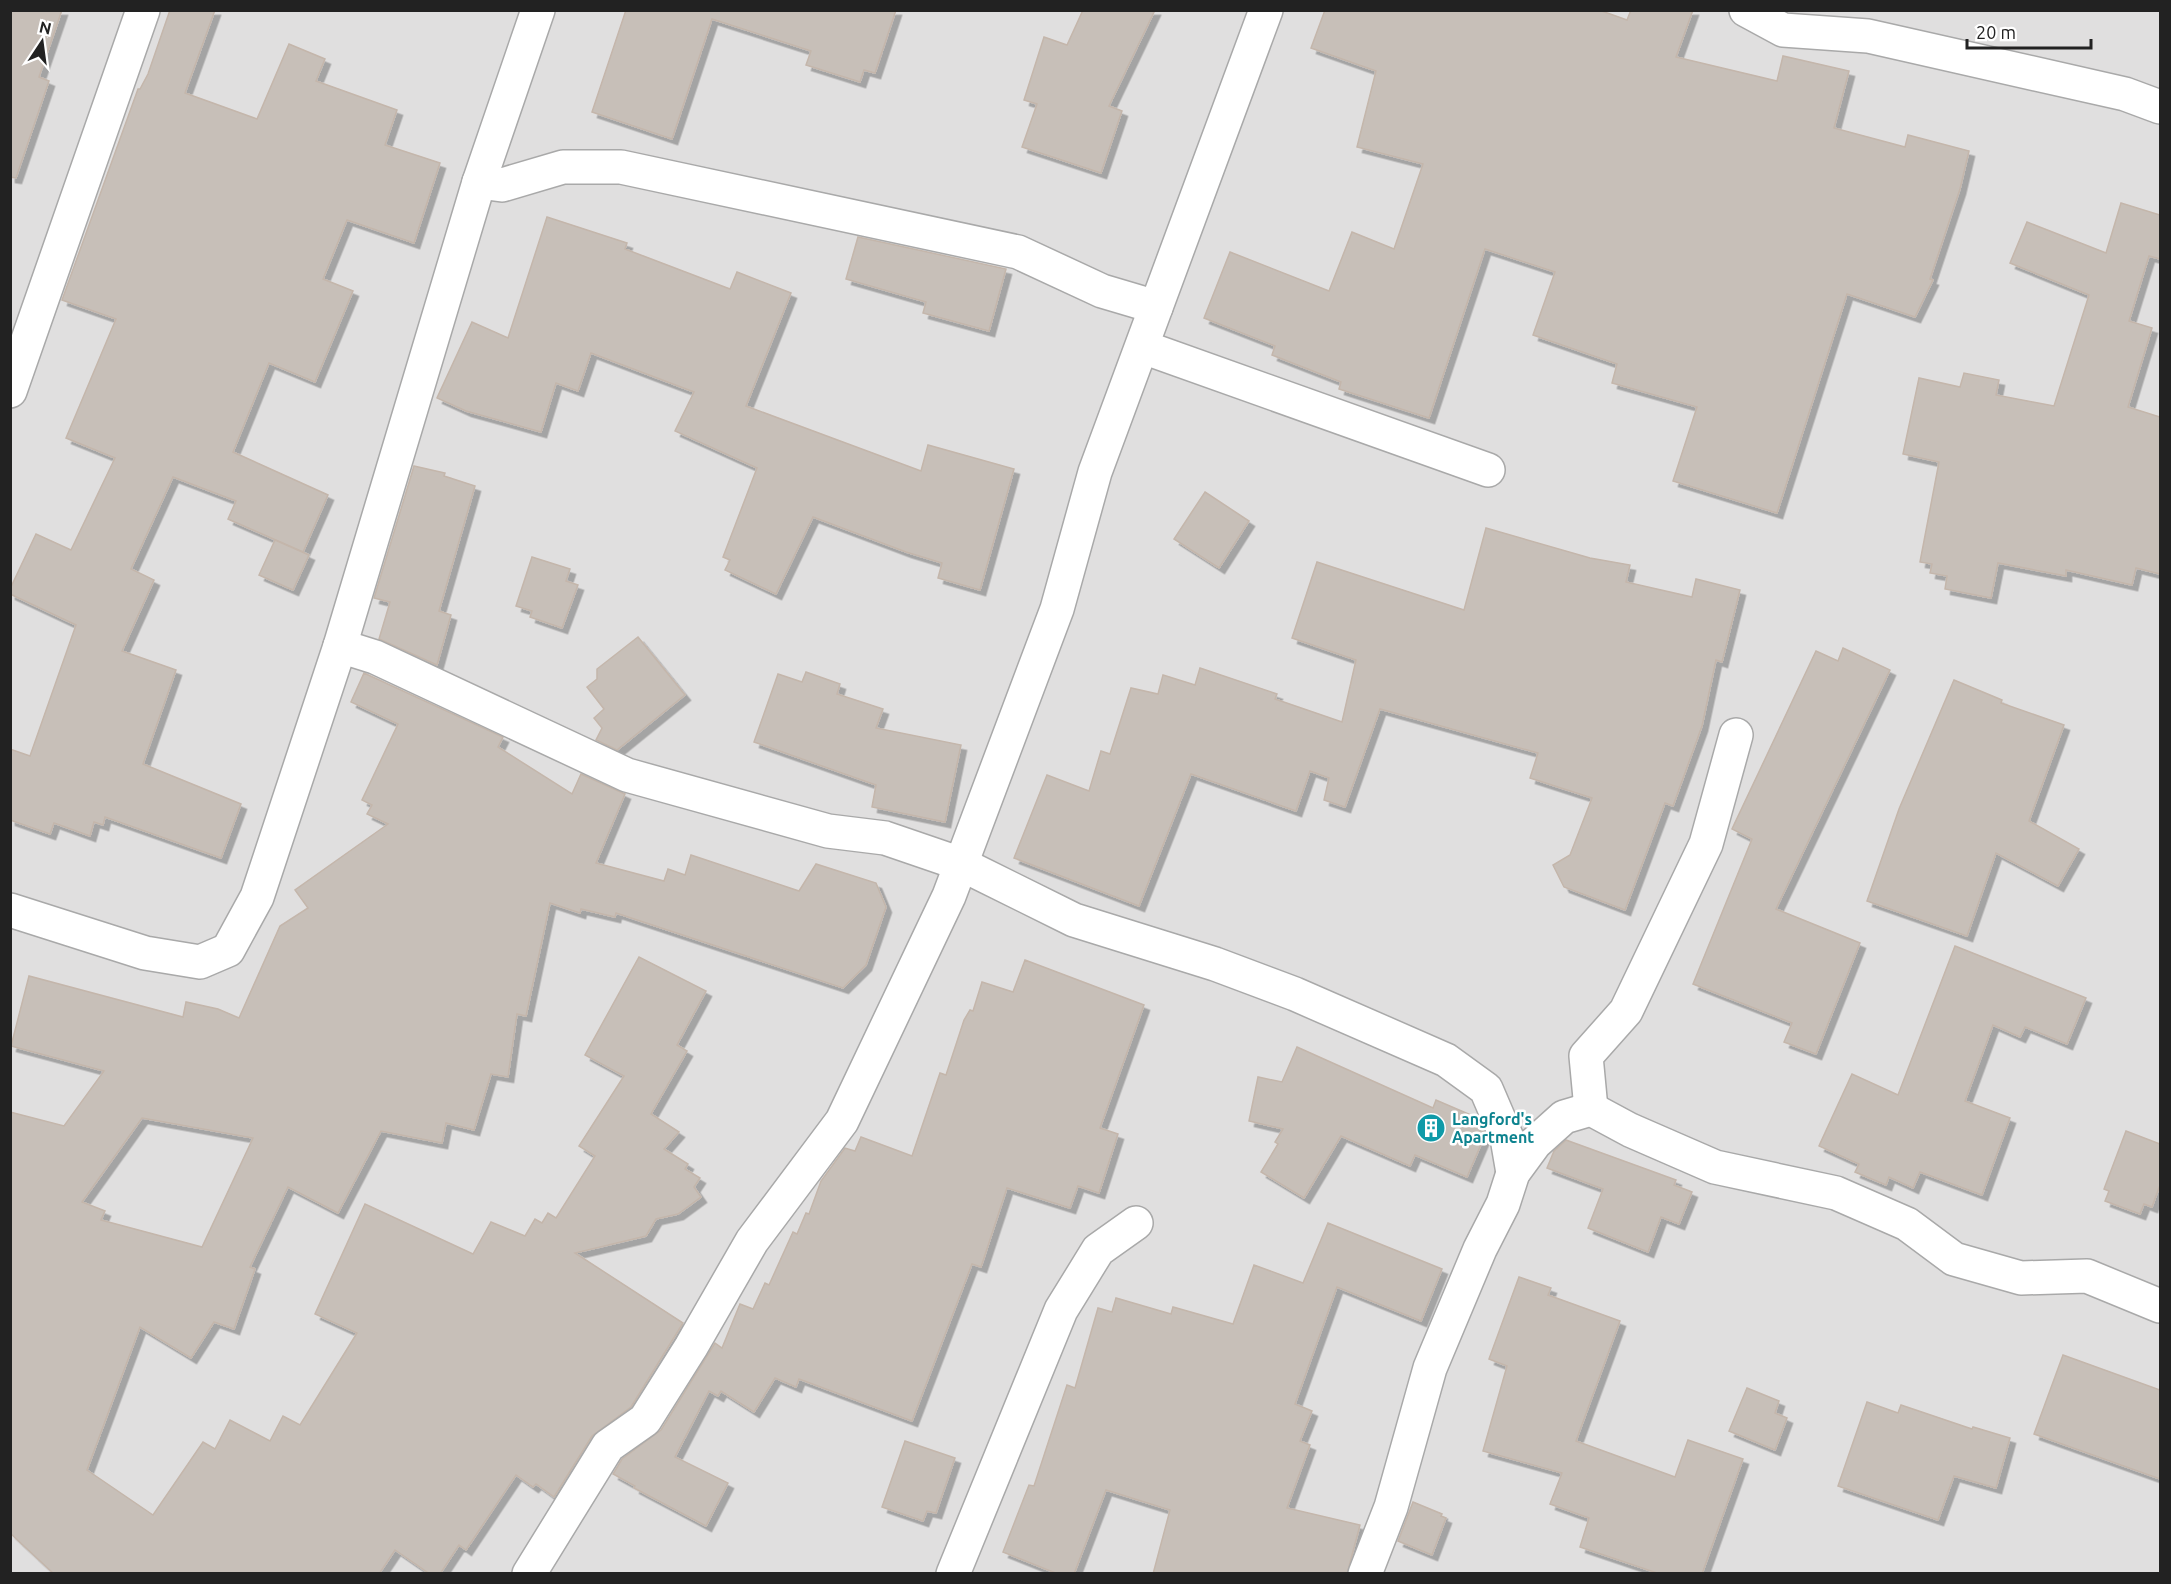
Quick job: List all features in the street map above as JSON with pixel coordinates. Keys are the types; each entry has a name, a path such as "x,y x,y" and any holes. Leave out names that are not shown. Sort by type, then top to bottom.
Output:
{"street":[{"path":"10,391 23,315 143,10"},
{"path":"10,910 145,953 200,962 228,950 257,897 340,646 479,182 538,10"},
{"path":"529,1574 608,1446 645,1420 692,1347 752,1241 842,1121 949,896 1057,609 1095,472 1266,10"},
{"path":"1746,10 1783,30 1868,36 2125,94 2160,107"},
{"path":"479,182 502,185 563,167 621,167 1017,252 1102,291 1156,307"},
{"path":"1143,347 1488,470"},
{"path":"340,646 375,657 627,775 828,831 885,838 961,864 1074,920 1215,964 1295,994 1446,1060 1486,1089 1507,1138 1513,1173"},
{"path":"1591,1109 1586,1056 1626,1011 1706,844 1736,735"},
{"path":"1365,1574 1391,1507 1430,1368 1480,1249 1503,1204 1513,1173 1534,1143 1564,1117 1591,1109 1630,1130 1715,1167 1836,1193 1907,1224 1954,1259 2021,1278 2087,1276 2160,1306"},
{"path":"953,1574 1061,1310 1098,1250 1136,1223"}],"shaded area":[{"path":"11,11 2160,11 2160,1573 11,1573"}],"building":[{"path":"10,10 62,10 39,77 49,81 16,178 10,177"},
{"path":"170,10 215,10 185,93 257,119 289,44 325,59 316,81 397,110 385,145 440,163 414,243 347,220 323,279 353,291 315,382 269,363 233,452 328,495 303,552 228,519 236,501 173,477 131,569 154,580 122,651 176,670 143,764 241,804 221,858 105,817 103,825 94,822 90,836 54,823 50,834 10,820 10,749 30,756 76,625 10,594 10,589 36,534 71,550 115,458 66,438 116,319 62,300 138,89 148,74"},
{"path":"626,10 896,10 875,73 864,70 860,82 806,65 811,51 712,19 672,139 592,112"},
{"path":"1083,10 1155,10 1109,106 1122,111 1101,173 1022,147 1037,104 1024,100 1044,37 1067,45"},
{"path":"1325,10 1599,10 1627,20 1631,10 1693,10 1676,57 1777,81 1783,56 1849,71 1834,128 1905,147 1908,135 1969,151 1960,189 1930,279 1933,280 1915,317 1847,294 1777,513 1673,481 1697,407 1612,383 1617,364 1533,335 1555,272 1485,249 1429,418 1339,389 1341,382 1272,355 1275,346 1204,318 1230,252 1329,291 1352,232 1394,249 1423,164 1357,147 1376,71 1311,48"},
{"path":"2121,203 2160,215 2160,259 2149,256 2129,321 2152,328 2128,407 2160,417 2160,574 2136,568 2132,585 2066,570 2066,576 1998,563 1991,598 1945,589 1947,576 1930,573 1932,564 1920,562 1939,462 1903,454 1919,378 1960,387 1964,373 1999,380 1996,395 2054,406 2089,295 2010,263 2027,222 2106,253"},
{"path":"547,217 627,243 625,249 730,289 737,272 791,293 746,406 921,471 928,445 1014,469 980,590 938,578 942,563 813,517 776,594 725,570 730,560 723,557 757,468 675,431 694,392 591,353 578,391 556,383 541,432 466,411 437,398 472,322 508,338"},
{"path":"858,237 1006,269 989,331 923,313 926,302 846,279"},
{"path":"414,466 445,473 444,476 475,486 439,611 451,615 437,665 379,639 390,602 374,598"},
{"path":"1205,492 1249,521 1219,568 1174,539"},
{"path":"1486,528 1590,558 1630,565 1626,582 1692,597 1696,579 1740,590 1722,662 1716,660 1702,726 1673,806 1665,803 1625,910 1564,887 1553,865 1570,855 1592,798 1530,778 1538,753 1380,709 1345,807 1324,800 1329,778 1310,771 1296,811 1191,774 1139,906 1014,858 1047,775 1089,791 1101,751 1110,754 1131,688 1158,694 1163,675 1195,685 1200,668 1277,694 1275,699 1342,722 1356,660 1292,638 1317,562 1464,610"},
{"path":"275,540 309,555 293,590 259,575"},
{"path":"532,557 570,569 566,581 578,585 562,628 530,617 532,611 516,606"},
{"path":"638,637 685,695 617,750 596,740 602,728 594,718 604,709 587,687 597,679 597,669"},
{"path":"1843,648 1890,670 1776,909 1860,943 1816,1054 1784,1042 1792,1023 1693,984 1752,839 1732,829 1816,651 1838,661"},
{"path":"806,672 840,684 837,694 883,709 876,728 961,745 945,822 872,807 876,785 754,742 778,674 802,682"},
{"path":"364,673 503,737 498,747 572,794 581,774 625,794 596,863 664,881 668,869 685,875 691,855 799,891 816,864 876,883 886,907 866,965 843,988 616,913 615,917 581,909 580,913 550,903 526,1016 517,1014 508,1077 491,1074 474,1130 446,1123 442,1143 381,1131 338,1213 288,1187 250,1267 255,1269 234,1329 214,1322 191,1358 140,1327 87,1470 153,1515 203,1442 215,1449 230,1420 270,1441 283,1416 300,1425 357,1333 315,1314 365,1204 473,1254 491,1222 525,1236 535,1219 542,1223 548,1213 556,1218 595,1156 579,1146 624,1076 585,1055 639,957 706,991 677,1045 687,1051 651,1114 679,1132 664,1149 688,1164 685,1169 700,1178 694,1187 701,1197 678,1214 656,1219 646,1236 575,1253 683,1323 631,1407 592,1436 554,1497 536,1484 533,1487 516,1475 466,1550 459,1545 440,1574 430,1574 395,1550 379,1574 54,1574 10,1533 10,1112 64,1126 104,1071 11,1046 29,976 183,1017 186,1002 218,1009 239,1018 280,926 308,908 295,890 388,824 367,814 372,805 362,800 398,724 351,702","holes":["142,1118 253,1138 202,1247 101,1220 105,1211 82,1202"]},
{"path":"1954,680 2002,700 2001,703 2064,725 2029,821 2079,849 2058,886 1996,853 1967,936 1867,901 1899,809"},
{"path":"1955,946 2086,998 2067,1044 2025,1027 2020,1037 1993,1025 1965,1101 2010,1118 1982,1195 1920,1172 1913,1188 1889,1177 1886,1185 1855,1172 1859,1164 1819,1146 1852,1074 1898,1095"},
{"path":"1025,960 1144,1005 1100,1128 1118,1134 1099,1193 1078,1186 1070,1208 1007,1188 981,1267 972,1264 912,1421 799,1379 796,1387 775,1378 754,1412 721,1391 718,1396 709,1391 675,1457 728,1483 706,1526 634,1488 635,1486 613,1474 622,1459 661,1430 715,1343 722,1348 740,1304 753,1309 765,1283 769,1285 793,1232 797,1234 806,1213 809,1214 821,1181 845,1148 855,1151 861,1137 912,1156 940,1073 946,1075 964,1020 970,1010 973,1011 982,982 1013,992"},
{"path":"1297,1047 1433,1108 1436,1100 1478,1118 1485,1135 1467,1177 1415,1155 1410,1166 1341,1136 1304,1198 1261,1172 1278,1144 1275,1142 1283,1129 1249,1121 1258,1077 1282,1082"},
{"path":"2126,1131 2160,1144 2160,1185 2152,1207 2144,1204 2140,1214 2105,1201 2109,1191 2104,1189"},
{"path":"1566,1140 1676,1180 1674,1185 1692,1192 1679,1224 1661,1217 1648,1252 1588,1228 1603,1189 1547,1168 1554,1151"},
{"path":"1328,1223 1442,1269 1421,1321 1337,1287 1295,1404 1312,1411 1300,1441 1310,1445 1287,1508 1360,1525 1347,1574 1153,1574 1170,1510 1106,1490 1074,1574 1058,1574 1003,1552 1029,1485 1034,1486 1067,1385 1075,1388 1098,1308 1112,1312 1116,1298 1171,1314 1173,1307 1233,1324 1254,1265 1303,1283"},
{"path":"1519,1277 1551,1288 1548,1295 1620,1321 1576,1441 1675,1477 1688,1440 1743,1459 1702,1574 1660,1574 1580,1547 1589,1518 1550,1504 1562,1473 1483,1451 1507,1366 1489,1359"},
{"path":"2063,1355 2160,1390 2160,1479 2034,1434"},
{"path":"1747,1388 1779,1401 1775,1413 1787,1418 1775,1450 1729,1431"},
{"path":"1867,1402 1898,1413 1901,1405 1972,1429 1973,1427 2010,1438 1996,1488 1954,1476 1938,1520 1838,1486"},
{"path":"905,1441 955,1458 936,1513 927,1511 923,1521 882,1507"},
{"path":"1413,1502 1442,1514 1441,1516 1446,1518 1432,1555 1398,1541"}],"place":[{"name":"Langford's Apartment","path":"1431,1128"}]}
